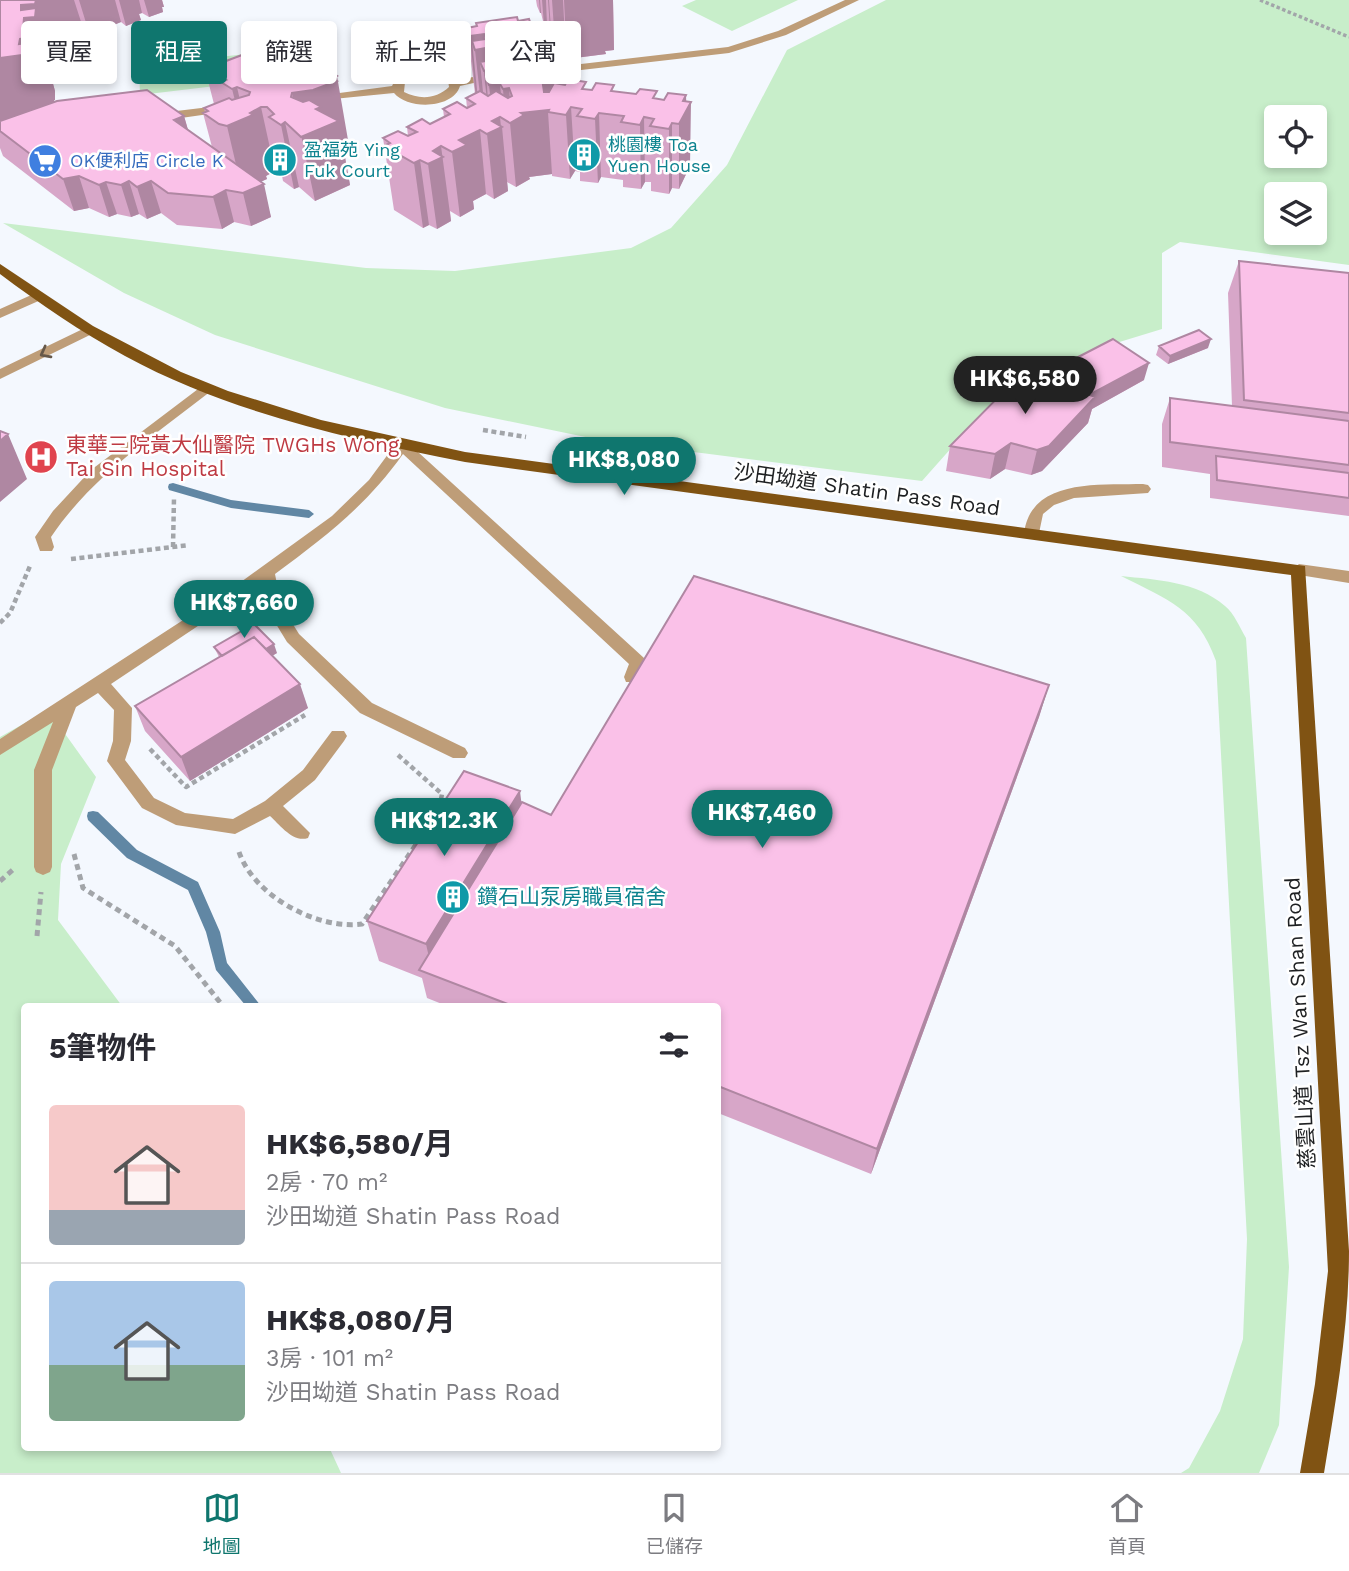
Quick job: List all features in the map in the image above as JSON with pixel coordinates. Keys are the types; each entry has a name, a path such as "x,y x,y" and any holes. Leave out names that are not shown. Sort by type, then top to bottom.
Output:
{"main road":[{"name":"沙田坳道 Shatin Pass Road","path":"0,268 89,330 206,388 279,413 402,445 478,459 1299,570"},
{"name":"慈雲山道 Tsz Wan Shan Road","path":"1299,570 1339,1271 1312,1473"}],"street":[{"path":"581,67 729,50 782,33 854,0"},
{"path":"397,89 399,84"},
{"path":"397,89 405,98 435,100 451,93 455,84"},
{"path":"301,100 397,89"},
{"path":"149,118 246,107"},
{"path":"0,314 38,296"},
{"path":"0,375 89,330"},
{"path":"45,542 59,509 110,463 206,388"},
{"path":"0,748 266,572 337,520 374,484 402,445 638,662 632,677"},
{"path":"1032,534 1038,509 1050,499 1082,492 1143,489"},
{"name":"沙田坳道 Shatin Pass Road","path":"1299,570 1349,577"},
{"path":"266,572 273,606 293,638 366,708 459,753"},
{"path":"99,682 123,708 121,741 116,761 148,803 182,820 235,827 271,806 309,775 338,736"},
{"path":"43,867 43,770 69,702"},
{"path":"271,806 300,833"}],"path":[{"path":"1260,0 1331,32 1349,37"},
{"path":"173,547 174,498"},
{"path":"0,623 10,613 45,542 64,560 189,545"},
{"path":"123,708 137,735 186,787 305,715"},
{"path":"235,827 240,862 265,888 324,922 349,926 362,924 442,807 442,794 407,765"},
{"path":"44,827 66,824 83,888 175,946 221,1003"},
{"path":"37,936 43,867"}],"green space":[{"path":"696,0 798,0 732,31 682,6"},
{"path":"886,0 1349,0 1349,265 1180,242 1162,253 1162,329 1090,351 993,401 922,481 600,440 445,408 215,335 124,293 3,223 366,268 455,271 631,248 671,228 727,165 787,50"},
{"path":"241,55 241,83 140,95 140,84 227,84 227,56"},
{"path":"1121,576 1176,583 1202,591 1228,609 1246,638 1289,1267 1279,1425 1259,1473 1181,1473 1189,1468 1220,1411 1243,1339 1247,1239 1216,661 1200,629 1190,617 1167,599"},
{"path":"48,710 96,777 61,864 58,920 120,1003 21,1003 21,1451 331,1451 341,1473 0,1473 0,737"}],"building":[{"path":"0,0 36,0 35,4 21,5 21,10 36,8 35,17 21,21 21,55 0,58"},
{"path":"517,17 518,21 490,21"},
{"path":"485,22 485,36 484,34 471,36 471,27 477,26 476,23"},
{"path":"485,39 485,48 475,50 472,41"},
{"path":"241,55 241,84 329,84 292,93 291,97 303,102 309,100 321,107 316,109 339,121 301,137 285,122 281,125 269,117 274,114 267,107 261,107 250,113 253,115 227,126 219,124 203,113 208,111 204,108 229,98 232,100 249,95 250,92 237,87 232,89 224,84 227,84 227,61"},
{"path":"581,81 586,82 582,89 592,90 596,83 614,85 611,91 636,94 640,89 657,91 653,98 664,100 668,93 686,95 683,101 691,102 679,124 672,123 669,129 650,126 654,119 644,117 640,125 621,122 624,116 599,113 595,119 577,116 582,109 571,107 566,115 548,112 549,110 521,113 524,115 510,123 500,117 492,121 502,127 487,134 480,130 459,140 467,145 452,152 441,146 433,151 443,157 428,164 420,160 414,163 384,146 390,143 383,138 398,131 408,136 417,132 407,127 422,119 430,124 450,114 443,109 457,102 467,108 475,104 466,98 480,91 488,96 496,91 508,98 512,96 509,88 503,89 500,84 543,84 544,92 549,92 553,84 581,84"},
{"path":"147,90 184,116 174,120 264,184 243,193 226,190 213,197 168,193 151,181 137,187 129,181 121,185 106,182 99,185 79,176 63,179 0,131 0,121 57,101"},
{"path":"1239,261 1349,273 1349,413 1244,400"},
{"path":"1199,330 1211,339 1170,356 1159,346"},
{"path":"1113,339 1149,363 1091,394 1055,369"},
{"path":"1026,369 1095,397 1049,446 1037,450 1011,443 995,454 950,446"},
{"path":"1170,398 1349,421 1349,465 1170,442"},
{"path":"0,431 8,434 0,441"},
{"path":"1216,456 1349,473 1349,498 1217,480"},
{"path":"694,576 1049,685 877,1149 721,1087 721,1003 505,1003 419,970 522,802 551,815"},
{"path":"254,624 274,644 266,649 254,637 222,656 214,647"},
{"path":"254,637 300,684 181,757 135,706"},
{"path":"464,771 520,791 426,944 367,921"}],"waterway":[{"path":"173,487 231,504 309,514"},
{"path":"93,816 132,854 193,886 213,932 221,966 252,1003"}],"place":[{"name":"桃園樓 Toa Yuen House","path":"584,155"},
{"name":"盈福苑 Ying Fuk Court","path":"280,160"},
{"name":"OK便利店 Circle K","path":"45,161"},
{"name":"東華三院黃大仙醫院 TWGHs Wong Tai Sin Hospital","path":"41,457"},
{"name":"鑽石山泵房職員宿舍","path":"453,897"}]}
